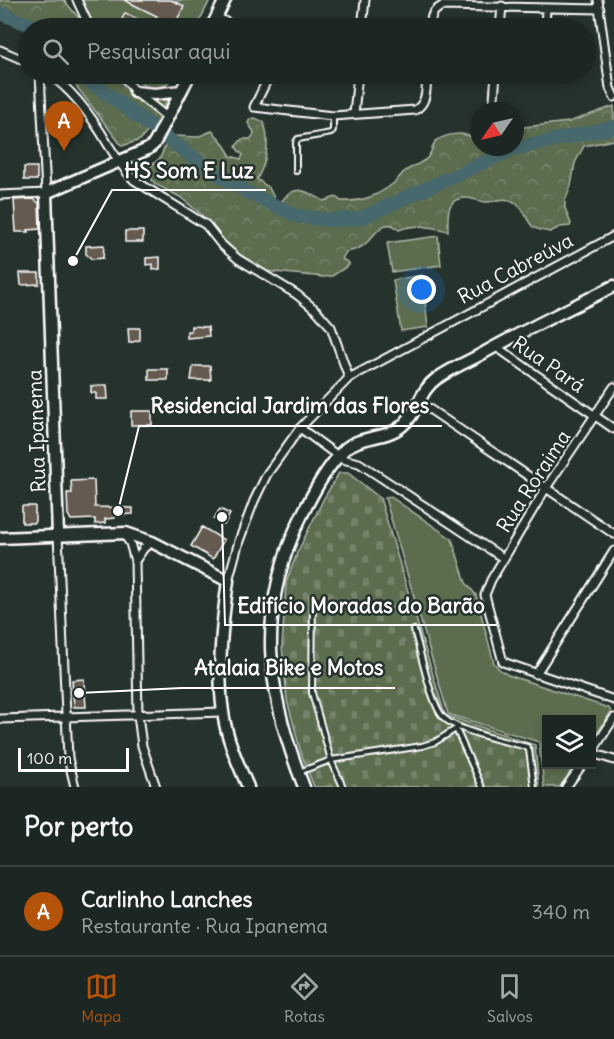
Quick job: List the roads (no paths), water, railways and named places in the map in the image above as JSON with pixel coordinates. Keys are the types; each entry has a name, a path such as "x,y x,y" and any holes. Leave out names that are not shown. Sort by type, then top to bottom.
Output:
{"street":[{"path":"76,0 85,18"},
{"path":"216,17 225,0"},
{"path":"363,18 365,0"},
{"path":"598,0 610,88 614,97"},
{"path":"431,18 435,10 442,6 600,9"},
{"path":"501,18 502,6"},
{"path":"546,8 546,18"},
{"path":"0,50 18,58"},
{"name":"Rua Ipanema","path":"41,84 65,718 68,758 75,787"},
{"path":"60,84 72,94 100,132 125,172 134,180 206,225 221,244 238,259 296,294 316,311 331,327 349,378"},
{"path":"129,84 135,92 167,120"},
{"path":"0,195 46,193 140,154 154,144 185,84"},
{"path":"265,84 254,107 333,116 415,110 421,107 425,100 426,84"},
{"path":"354,114 357,84"},
{"path":"494,102 495,84"},
{"path":"135,92 155,94 181,91"},
{"name":"Rua Cabreúva","path":"248,787 230,740 223,712 222,621 228,581 239,541 267,474 300,428 349,378 614,236"},
{"path":"304,787 279,715 273,687 271,638 275,592 283,557 311,497 344,450 359,441 389,434 401,427 409,419 423,392 437,378 614,286"},
{"name":"Rua Pará","path":"495,346 614,429"},
{"name":"Rua Roraima","path":"536,674 503,662 484,595 503,558 546,488 614,387"},
{"path":"419,402 614,534"},
{"path":"300,428 339,457 359,463 503,558"},
{"path":"123,533 130,543 135,561 138,715 142,746 156,787"},
{"path":"0,538 123,533 152,542 228,581"},
{"path":"135,561 144,548 152,542"},
{"path":"614,551 536,674 614,700"},
{"path":"0,719 223,712"},
{"path":"596,745 614,718"},
{"path":"596,754 614,760"},
{"path":"566,787 580,769"}],"lane":[{"path":"296,171 296,142 298,139 331,133 333,116"},
{"path":"313,597 312,693 331,760 343,787"},
{"path":"414,630 435,703 441,715 457,728 527,747 534,787"},
{"path":"298,773 331,760 422,746 435,742 457,728"},
{"path":"457,728 482,787"}],"waterway":[{"path":"0,13 18,20"},
{"path":"94,84 198,161 247,192 297,216 330,220 361,218 513,149 614,127"}],"place":[{"name":"Carlinho Lanches","path":"64,151"},
{"name":"HS Som E Luz","path":"73,261"},
{"name":"Residencial Jardim das Flores","path":"118,511"},
{"name":"Edifício Moradas do Barão","path":"222,517"},
{"name":"Atalaia Bike e Motos","path":"79,693"}]}
